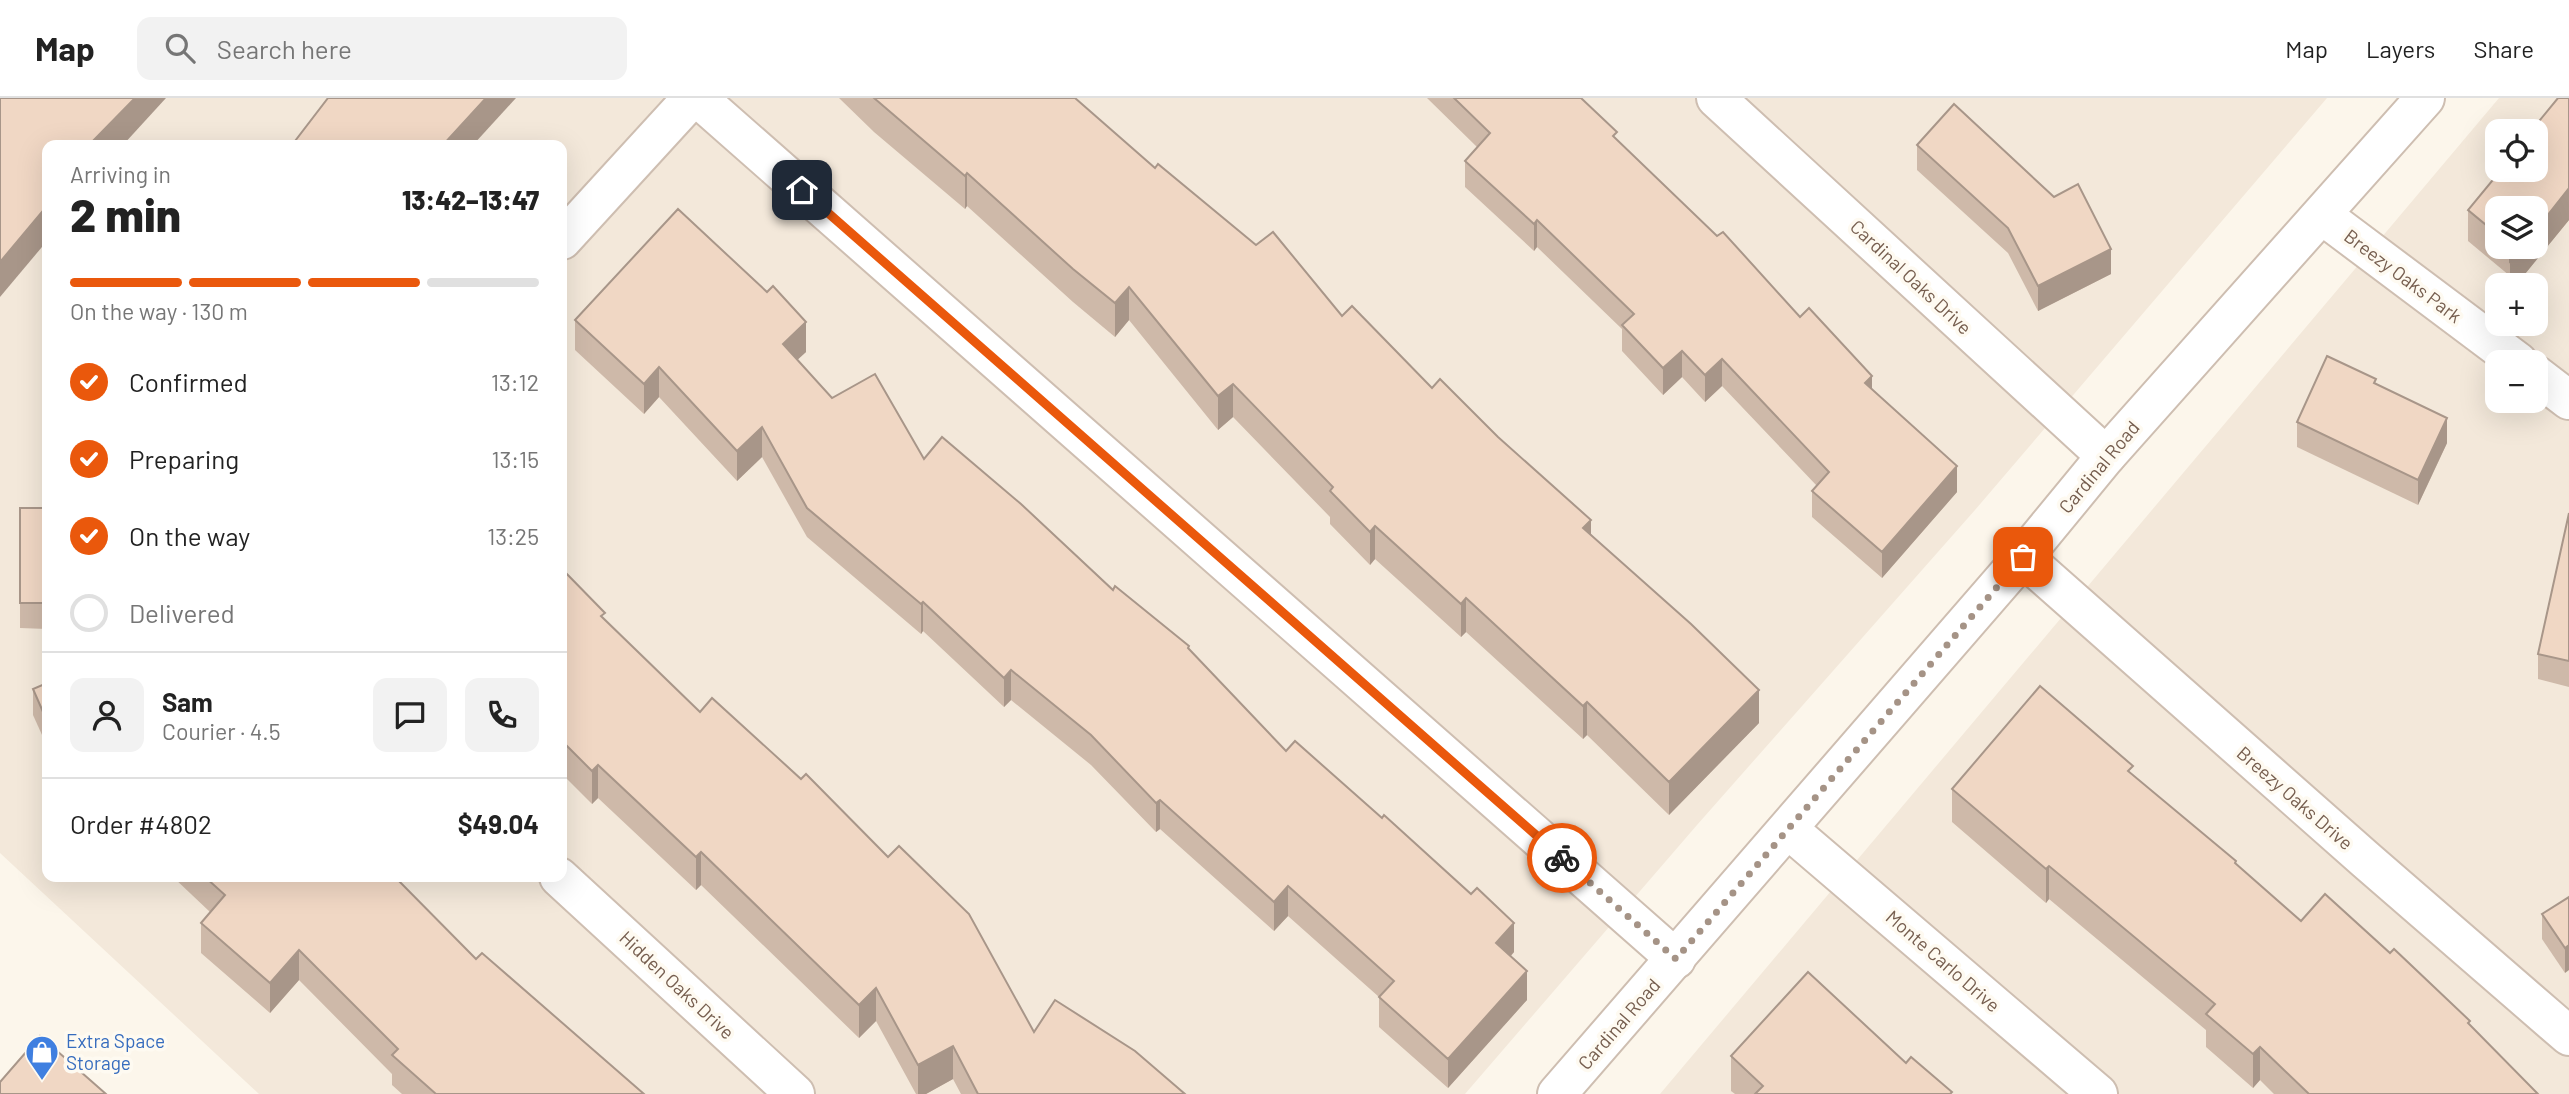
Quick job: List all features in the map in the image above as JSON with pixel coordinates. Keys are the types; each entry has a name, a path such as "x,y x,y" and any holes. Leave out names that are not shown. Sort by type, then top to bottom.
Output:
{"street":[{"path":"567,235 692,98"},
{"path":"698,98 1676,959"},
{"name":"Cardinal Oaks Drive","path":"1716,98 2106,456"},
{"name":"Cardinal Road","path":"1558,1094 2023,557 2106,456 2425,98"},
{"name":"Breezy Oaks Park","path":"2322,215 2502,350"},
{"path":"2548,384 2569,400"},
{"name":"Breezy Oaks Drive","path":"2023,557 2569,1036"},
{"name":"Monte Carlo Drive","path":"1788,829 2098,1094"},
{"name":"Hidden Oaks Drive","path":"564,882 795,1094"}],"shaded area":[{"path":"0,98 2327,98 1975,510 1697,825 1465,1094 259,1094 0,853"},
{"path":"2499,98 2569,98 2569,1094 1660,1094"}],"building":[{"path":"0,98 135,98 94,140 42,140 42,212 0,262"},
{"path":"328,98 486,98 448,140 296,140"},
{"path":"874,98 1075,98 1155,168 1158,164 1256,245 1273,232 1342,316 1352,306 1432,388 1440,379 1498,437 1591,520 1583,528 1691,624 1759,690 1669,782 1587,702 1583,706 1466,598 1461,604 1375,526 1370,532 1330,491 1333,487 1233,384 1218,396 1129,287 1115,303 1073,269 967,173 965,176"},
{"path":"1454,98 1581,98 1617,132 1613,136 1717,236 1723,232 1800,317 1809,308 1872,376 1865,383 1957,466 1882,552 1812,491 1829,472 1722,359 1705,375 1682,351 1663,368 1622,325 1634,314 1537,220 1534,224 1465,161 1490,133"},
{"path":"2558,98 2569,98 2569,188 2548,215 2548,196 2485,196 2485,224 2468,210 2491,182 2548,182 2548,119 2541,119"},
{"path":"1954,104 2054,197 2078,184 2111,249 2038,286 2008,228 1917,145"},
{"path":"678,209 767,292 773,286 806,322 783,344 832,398 875,374 924,459 942,437 1021,504 1113,590 1115,586 1189,646 1286,751 1295,741 1382,818 1384,815 1471,894 1477,888 1514,923 1496,943 1527,971 1448,1059 1379,997 1394,981 1288,886 1274,902 1160,800 1156,803 1091,735 1011,670 1004,678 923,602 921,604 807,508 762,427 737,451 659,367 644,384 575,320"},
{"path":"2327,356 2376,379 2374,383 2447,418 2418,480 2297,422"},
{"path":"20,508 42,508 42,603 20,603"},
{"path":"2569,513 2569,661 2538,654"},
{"path":"567,574 605,613 601,616 700,712 712,698 801,779 806,774 888,857 899,846 969,914 1034,1032 1055,1000 1135,1051 1185,1094 978,1094 953,1046 918,1065 876,988 859,1005 701,852 696,857 598,765 592,771 567,746"},
{"path":"42,685 42,710 33,689"},
{"path":"2040,686 2133,766 2128,771 2236,861 2235,863 2301,921 2325,894 2390,953 2394,949 2470,1021 2468,1023 2538,1094 2309,1094 2260,1047 2253,1054 2206,1014 2215,1004 2049,866 2046,869 1952,789"},
{"path":"211,882 400,882 476,959 482,953 644,1094 436,1094 392,1055 398,1049 299,950 270,983 201,923 225,895"},
{"path":"2569,897 2569,945 2565,948 2542,914"},
{"path":"1808,972 1906,1063 1911,1057 1952,1092 1755,1094 1763,1086 1731,1056"},
{"path":"40,1036 106,1094 0,1094 0,1082"}],"way so far":[{"path":"1562,858 1676,959 2023,557"}],"place":[{"name":"Extra Space Storage","path":"42,1082"}],"route":[{"path":"802,190 1562,858"}]}
